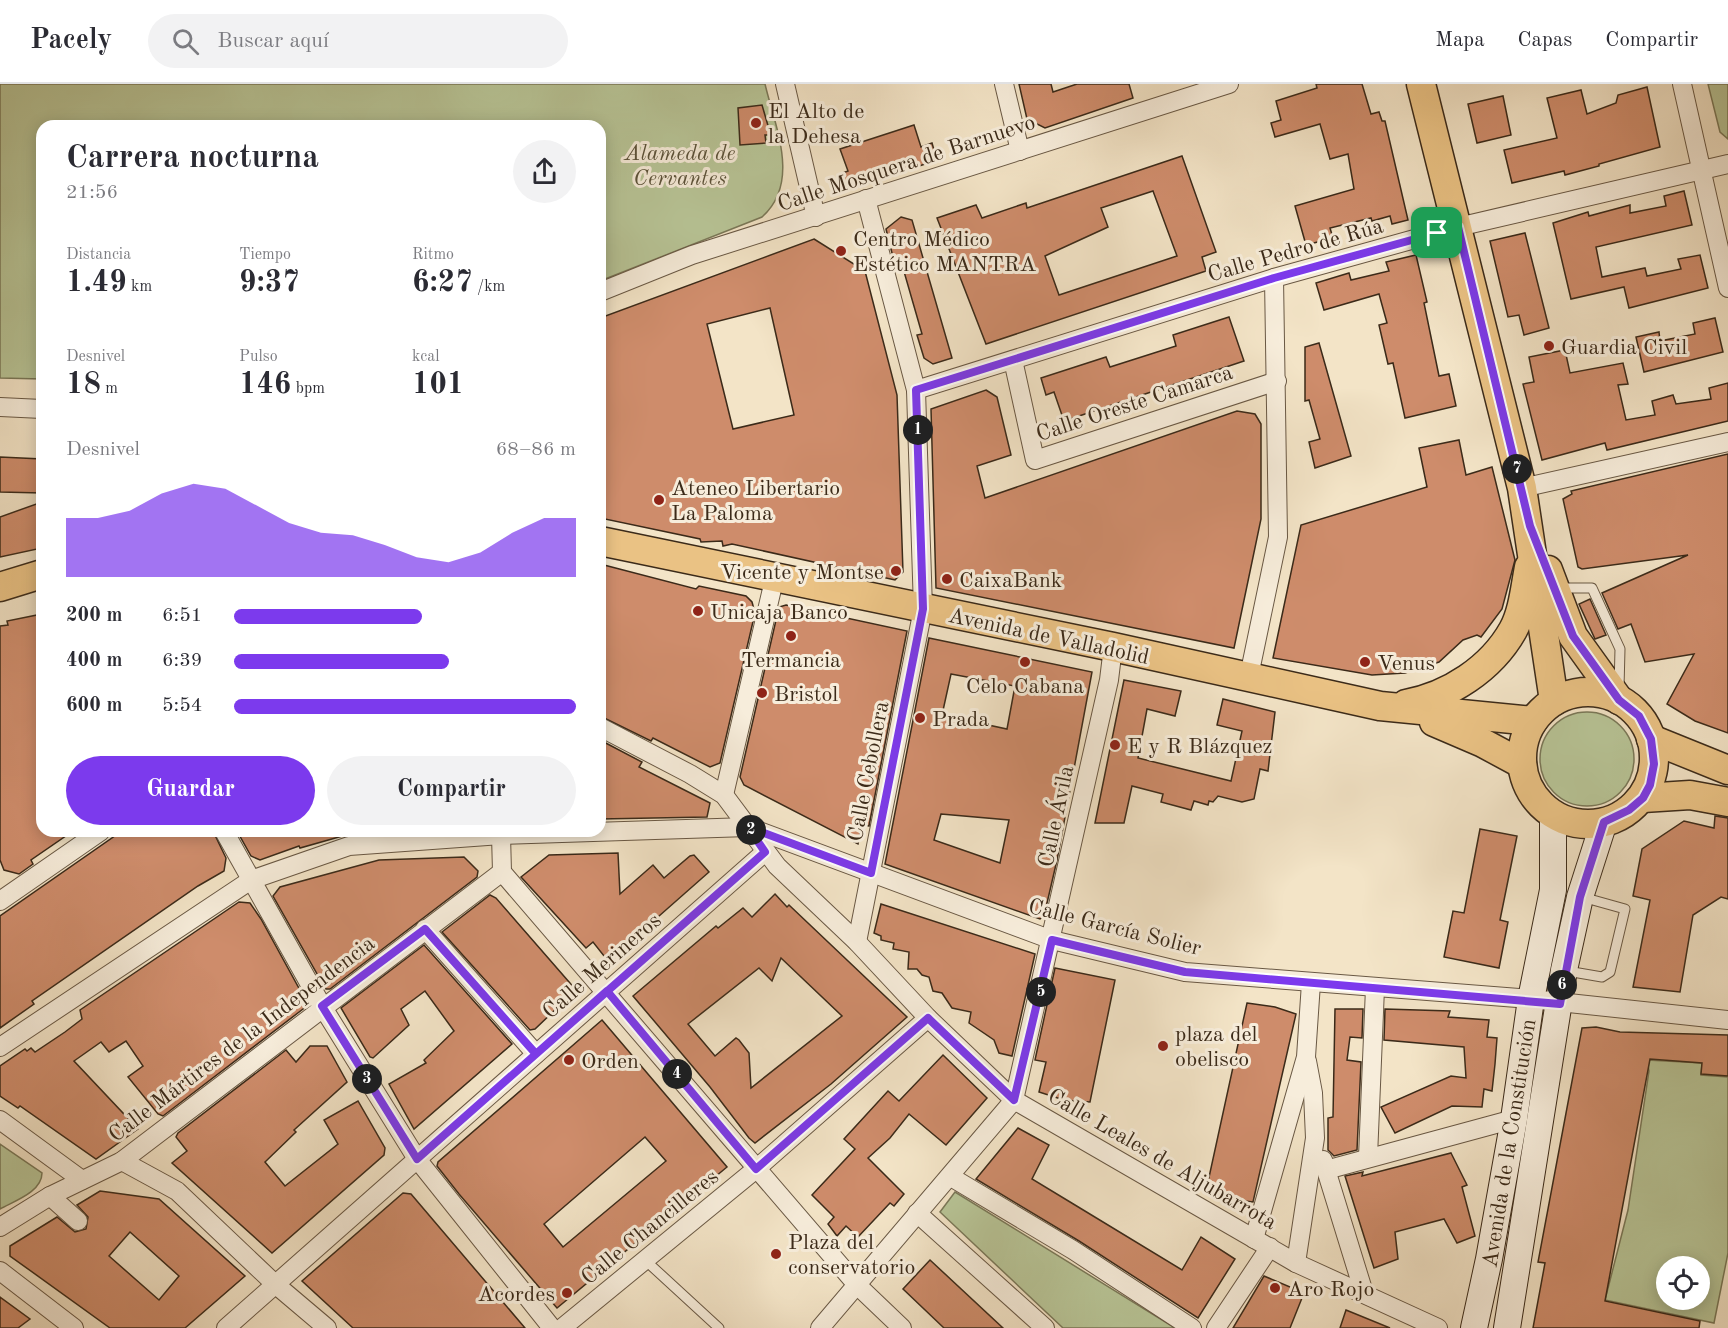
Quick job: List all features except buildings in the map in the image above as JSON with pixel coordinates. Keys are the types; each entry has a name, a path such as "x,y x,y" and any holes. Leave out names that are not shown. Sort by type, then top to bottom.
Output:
{"main road":[{"path":"1420,84 1458,227 1469,285 1522,488 1530,526 1554,701"},
{"path":"1530,526 1573,636 1619,700 1639,716 1651,739 1654,764 1650,785 1643,798 1629,810 1604,822 1577,824 1553,814 1531,793 1522,764 1524,742 1533,721 1554,701 1587,692 1619,700"},
{"path":"1393,707 1425,701 1465,681 1494,657 1514,629 1524,596 1530,559 1530,526"},
{"name":"Avenida de Valladolid","path":"606,542 1393,707"},
{"path":"0,587 36,576"},
{"path":"1393,707 1533,721"},
{"path":"1393,707 1450,728 1522,764"},
{"path":"1651,739 1728,770"},
{"path":"1643,798 1690,795 1728,802"}],"street":[{"path":"785,84 816,217"},
{"path":"1004,84 1020,151"},
{"path":"1682,84 1728,288"},
{"name":"Calle Mosquera de Barnuevo","path":"606,290 692,255 1220,86"},
{"name":"Calle Pedro de Rúa","path":"916,390 1274,278 1458,227 1728,164"},
{"name":"Calle Cebollera","path":"857,942 923,609 916,390 866,199"},
{"path":"1249,676 1278,537 1274,278"},
{"name":"Calle Oreste Camarca","path":"1013,360 1035,460 1277,381"},
{"path":"0,407 36,409"},
{"path":"1522,488 1728,442"},
{"path":"724,795 775,576"},
{"name":"Calle Ávila","path":"1014,1100 1109,680 1113,647"},
{"path":"606,730 690,774 724,795 748,827"},
{"name":"Avenida de la Constitución","path":"1474,1328 1514,1119 1532,999 1553,890 1553,814"},
{"name":"Avenida de la Constitución","path":"1507,1328 1564,970 1580,897 1604,822"},
{"path":"606,832 748,827"},
{"name":"Calle García Solier","path":"748,827 1052,940 1185,972 1532,999 1560,1004 1728,1020"},
{"name":"Calle Leales de Aljubarrota","path":"748,827 765,852 857,942 928,1018 1014,1100 1296,1263 1438,1328"},
{"path":"1,899 92,837"},
{"path":"227,837 322,1006 417,1159 552,1328"},
{"path":"0,1047 251,880 349,846 473,837"},
{"path":"501,837 502,872 607,991 857,1285 902,1328"},
{"name":"Calle Merineros","path":"226,1328 765,852"},
{"name":"Calle Mártires de la Independencia","path":"0,1227 50,1196 122,1161 322,1006 502,872"},
{"path":"425,929 536,1054"},
{"path":"1216,1328 1262,1243 1306,1057 1311,983"},
{"path":"1368,1157 1375,988"},
{"name":"Calle Chancilleres","path":"562,1328 756,1169 928,1018"},
{"path":"1296,1263 1315,1138 1313,1093 1306,1057"},
{"path":"820,1328 917,1213 951,1177 1014,1100"},
{"path":"1326,1170 1514,1119"},
{"path":"0,1120 82,1180"},
{"path":"1315,1138 1364,1293"},
{"path":"122,1161 177,1191 275,1284 327,1328"},
{"path":"951,1177 1073,1250 1192,1328"},
{"path":"50,1196 78,1221"},
{"path":"917,1213 1045,1328"},
{"path":"0,1271 74,1328"}],"lane":[{"path":"1555,588 1592,588 1620,649 1619,700"},
{"path":"1564,970 1602,977 1610,972 1625,909 1580,897"},
{"path":"645,1260 719,1328"}],"green space":[{"name":"Alameda de Cervantes","path":"0,84 765,84 782,154 783,171 774,203 762,217 606,279 606,120 36,120 36,379 0,378"},
{"path":"1708,84 1728,84 1728,139 1720,132"},
{"path":"1578,712 1596,712 1621,725 1631,741 1634,759 1631,777 1621,793 1596,806 1578,806 1553,793 1540,768 1540,750 1553,725"},
{"path":"1647,1060 1702,1063 1701,1075 1728,1077 1728,1253 1714,1323 1605,1300 1628,1210 1649,1071"},
{"path":"0,1144 42,1173 41,1180 32,1191 0,1209"},
{"path":"955,1192 1175,1328 1063,1328 940,1212"}],"place":[{"name":"El Alto de la Dehesa","path":"756,123"},
{"name":"Centro Médico Estético MANTRA","path":"841,251"},
{"name":"Guardia Civil","path":"1549,346"},
{"name":"Ateneo Libertario La Paloma","path":"659,500"},
{"name":"Vicente y Montse","path":"896,571"},
{"name":"CaixaBank","path":"947,579"},
{"name":"Unicaja Banco","path":"698,611"},
{"name":"Termancia","path":"791,636"},
{"name":"Celo Cabana","path":"1025,662"},
{"name":"Venus","path":"1365,662"},
{"name":"Bristol","path":"762,693"},
{"name":"Prada","path":"920,718"},
{"name":"E y R Blázquez","path":"1115,745"},
{"name":"plaza del obelisco","path":"1163,1046"},
{"name":"Orden","path":"569,1060"},
{"name":"Plaza del conservatorio","path":"776,1254"},
{"name":"Aro Rojo","path":"1275,1288"},
{"name":"Acordes","path":"567,1293"}],"route":[{"path":"1437,233 1274,278 916,390 923,609 871,873 748,827 765,852 536,1054 417,1159 322,1006 425,929 536,1054 607,991 756,1169 928,1018 1014,1100 1021,1079 1052,940 1185,972 1532,999 1560,1004 1564,970 1580,897 1604,822 1629,810 1643,798 1650,785 1654,764 1651,739 1639,716 1619,700 1573,636 1530,526 1469,285 1458,227 1437,233"}]}
